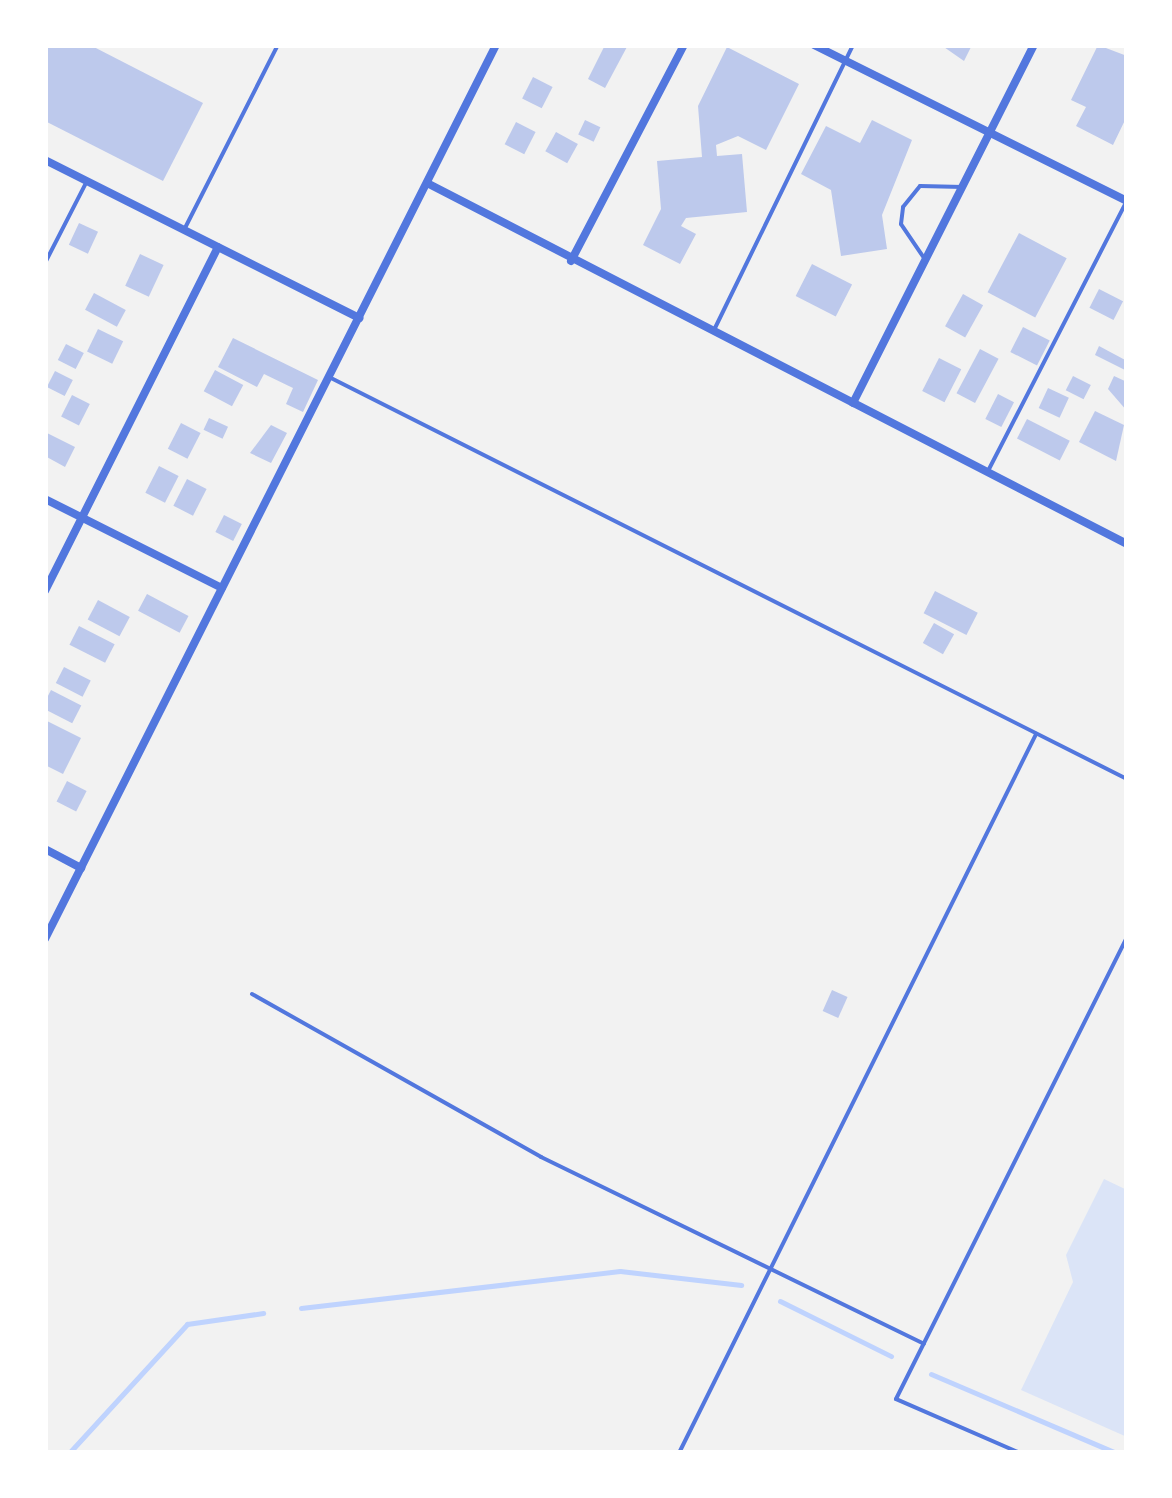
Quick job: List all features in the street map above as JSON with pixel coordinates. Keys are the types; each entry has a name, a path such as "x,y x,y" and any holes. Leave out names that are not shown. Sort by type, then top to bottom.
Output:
{"street":[{"path":"45,939 496,45"},
{"path":"571,260 684,45"},
{"path":"814,45 1127,201"},
{"path":"853,403 1034,45"},
{"path":"45,160 359,318"},
{"path":"427,183 1126,542"},
{"path":"45,591 218,247"},
{"path":"45,499 222,588"},
{"path":"45,849 81,868"}],"lane":[{"path":"184,230 278,45"},
{"path":"713,332 852,45"},
{"path":"45,263 87,181"},
{"path":"926,260 901,224 903,207 920,186 963,187"},
{"path":"988,472 1127,201"},
{"path":"328,377 1127,779"},
{"path":"679,1453 1036,734"},
{"path":"1020,1453 896,1399 1127,937"},
{"path":"252,994 770,1275 924,1344"}],"shaded area":[{"path":"1104,1179 1127,1190 1127,1437 1021,1390 1073,1282 1066,1255"}],"building":[{"path":"45,45 90,45 203,103 163,181 45,121"},
{"path":"605,45 628,45 605,88 588,79"},
{"path":"941,45 972,45 964,61"},
{"path":"1098,45 1127,56 1127,116 1113,145 1076,126 1086,107 1071,100"},
{"path":"727,47 799,84 766,150 738,136 716,145 717,156 742,154 747,212 686,218 681,226 696,234 680,264 643,245 661,209 657,161 702,157 698,106"},
{"path":"533,77 553,87 542,108 522,98"},
{"path":"585,120 600,127 594,142 578,135"},
{"path":"872,120 912,140 882,215 887,249 841,256 831,190 801,174 826,126 860,143"},
{"path":"516,122 536,132 524,154 505,144"},
{"path":"556,132 578,144 567,163 545,151"},
{"path":"79,223 98,232 88,254 69,245"},
{"path":"1019,233 1067,258 1035,318 988,292"},
{"path":"140,254 164,265 149,297 125,286"},
{"path":"812,264 852,284 836,317 796,296"},
{"path":"1099,289 1123,301 1114,320 1089,308"},
{"path":"94,293 126,310 117,327 85,310"},
{"path":"963,294 983,305 965,338 945,326"},
{"path":"1023,327 1050,341 1037,366 1010,352"},
{"path":"98,329 123,341 112,364 87,351"},
{"path":"233,338 318,380 303,412 286,404 293,388 264,374 257,387 218,367"},
{"path":"66,344 84,353 76,369 58,360"},
{"path":"1099,346 1127,361 1127,371 1095,355"},
{"path":"980,349 999,359 975,403 957,393"},
{"path":"939,358 961,369 944,402 922,391"},
{"path":"215,370 243,385 232,406 204,391"},
{"path":"55,371 73,380 65,396 47,387"},
{"path":"1073,376 1091,385 1084,399 1066,390"},
{"path":"1114,376 1127,382 1127,411 1108,389"},
{"path":"1048,388 1069,398 1060,418 1039,408"},
{"path":"998,394 1014,402 1001,427 985,419"},
{"path":"72,395 90,404 79,425 61,416"},
{"path":"1095,411 1124,425 1116,461 1079,442"},
{"path":"209,418 228,427 223,439 204,430"},
{"path":"1027,419 1070,441 1060,460 1017,439"},
{"path":"181,423 201,433 187,459 168,449"},
{"path":"271,425 287,433 271,463 250,453"},
{"path":"45,432 75,447 65,467 45,456"},
{"path":"159,466 179,476 165,503 145,493"},
{"path":"187,479 207,489 193,516 173,506"},
{"path":"224,515 242,524 233,541 215,532"},
{"path":"935,591 978,613 966,635 924,613"},
{"path":"147,594 188,616 180,633 138,611"},
{"path":"98,600 130,617 119,636 88,619"},
{"path":"934,623 954,634 943,654 923,643"},
{"path":"79,626 115,644 105,663 69,645"},
{"path":"64,667 91,681 83,697 56,683"},
{"path":"51,690 81,705 72,723 45,709"},
{"path":"45,720 81,738 63,774 45,765"},
{"path":"67,781 87,791 76,811 57,801"},
{"path":"832,990 848,997 838,1018 823,1011"}],"waterway":[{"path":"301,1308 620,1271 741,1285"},
{"path":"780,1301 891,1356"},
{"path":"69,1453 187,1324 263,1313"},
{"path":"931,1374 1116,1453"}]}
